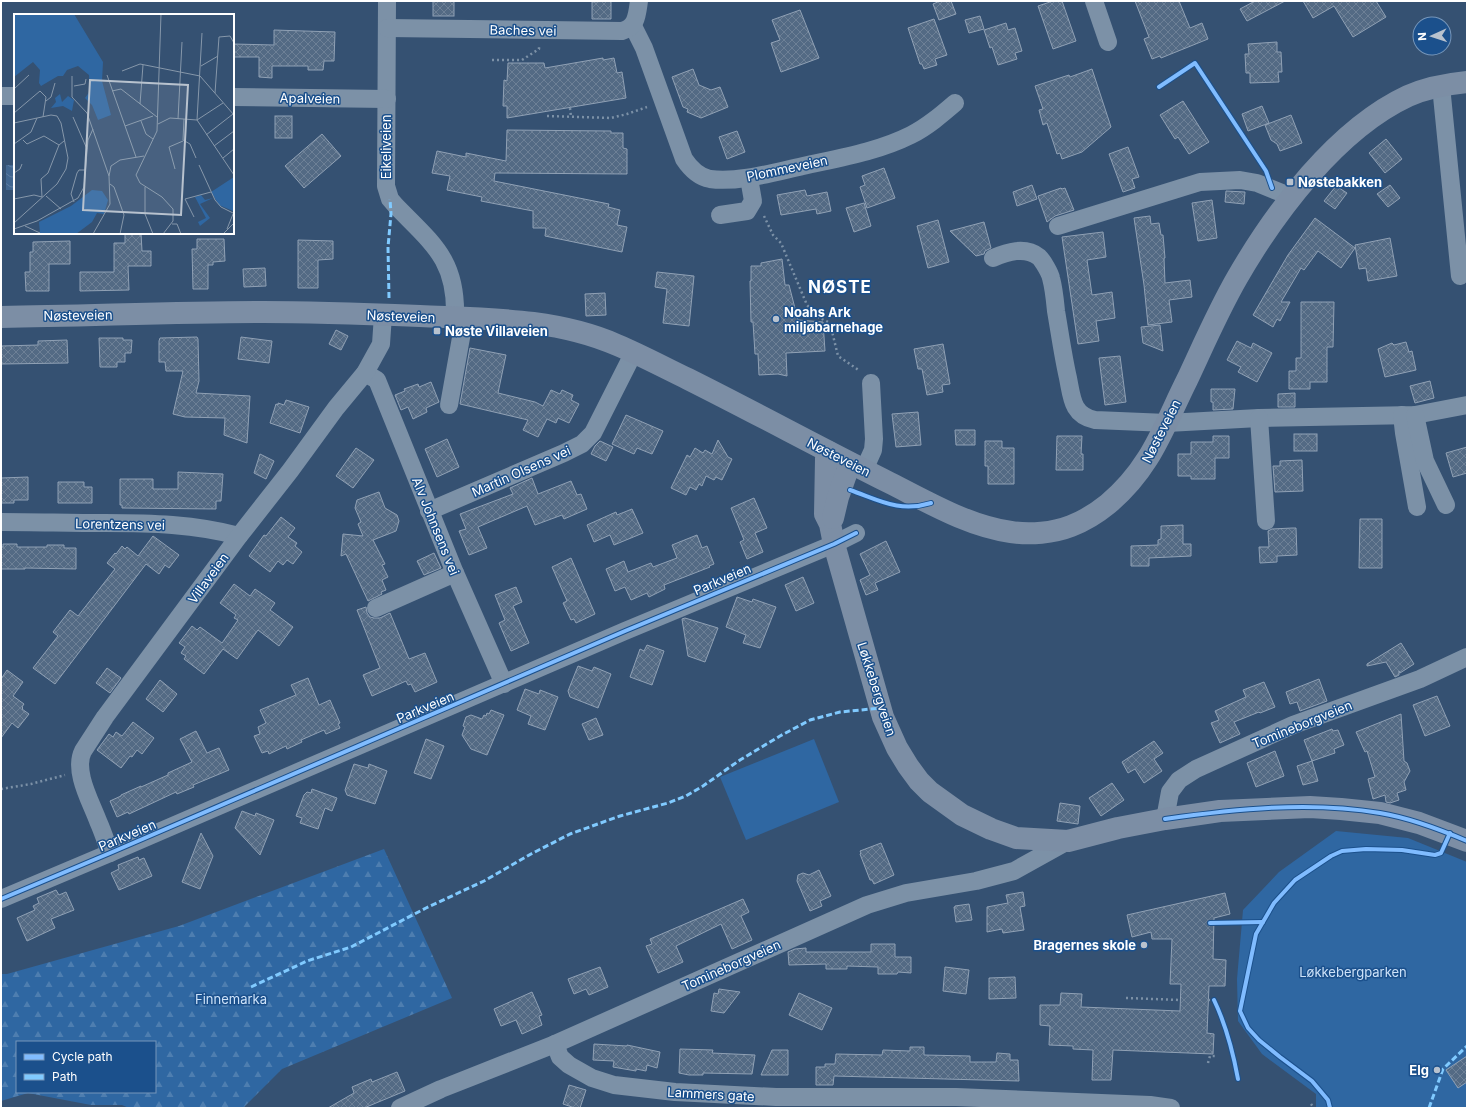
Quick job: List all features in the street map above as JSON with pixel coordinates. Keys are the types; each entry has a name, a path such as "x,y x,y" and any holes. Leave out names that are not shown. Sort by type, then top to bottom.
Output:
{"main road":[{"name":"Nøsteveien","path":"1,316 266,312 459,318 523,322 556,326 600,338 634,352 970,522 1016,533 1051,531 1078,523 1098,512 1119,495 1132,481 1150,457 1234,282 1253,250 1292,196 1329,155 1374,115 1407,97 1441,86 1467,82"},
{"name":"Løkkebergveien","path":"829,452 826,459 825,514 832,534 883,717 897,748 915,776 930,792 946,805 962,815 991,829 1016,838 1068,841 1118,828 1220,811 1280,808 1341,809 1380,813 1419,822 1467,841"},
{"path":"832,534 834,514 838,497 857,466"}],"street":[{"name":"Eikeliveien","path":"387,1 385,178 390,199 436,247 443,258 451,277 455,305 462,332 449,405"},
{"path":"633,26 639,1"},
{"path":"1094,1 1108,42"},
{"name":"Baches vei","path":"387,28 614,32 626,30 633,26"},
{"name":"Plommeveien","path":"633,26 644,48 684,159 689,166 701,175 709,178 750,178 879,147 910,136 925,127 955,103"},
{"path":"1441,86 1460,276"},
{"path":"1,96 14,96"},
{"name":"Apalveien","path":"234,97 386,99"},
{"path":"720,215 746,211 754,201 750,178"},
{"path":"1058,226 1200,182 1240,180 1257,183 1292,196"},
{"path":"993,258 1006,252 1016,251 1030,252 1040,257 1051,277 1063,353 1073,402 1077,411 1082,415 1095,420 1167,422 1259,418 1408,415 1467,405"},
{"name":"Villaveien","path":"80,769 81,756 105,717 336,408 366,373 381,344 383,315"},
{"name":"Martin Olsens vei","path":"429,511 582,444 593,433 634,352"},
{"name":"Alv Johnsens vei","path":"366,373 377,380 429,511 504,684"},
{"path":"857,466 873,450 874,439 871,383"},
{"path":"1408,415 1424,461 1446,505"},
{"path":"1408,415 1404,433 1417,507"},
{"path":"1259,418 1266,521"},
{"name":"Lorentzens vei","path":"1,522 134,523 178,525 207,528 239,536"},
{"name":"Parkveien","path":"1,899 618,634 832,534 856,533"},
{"path":"376,608 455,573"},
{"name":"Tomineborgveien","path":"1165,819 1170,792 1179,780 1196,769 1293,725 1420,679 1467,657"},
{"path":"80,769 84,784 110,853"},
{"name":"Tomineborgveien","path":"400,1108 441,1089 555,1044 867,905 906,893 976,882 1014,871 1068,841"},
{"name":"Lammers gate","path":"555,1044 560,1057 569,1065 592,1078 614,1085 775,1103 956,1097 1019,1104 1150,1104 1171,1108"}],"path":[{"path":"492,60 522,60 539,49 539,30"},
{"path":"547,116 611,118 627,114 662,101"},
{"path":"570,108 571,117"},
{"path":"754,201 762,212 773,235 781,243 807,305 818,317 830,323 838,356 855,367"},
{"path":"1,789 54,778 80,769"},
{"path":"1126,998 1181,1000"},
{"path":"1208,1000 1214,1000 1217,1006"},
{"path":"1208,1063 1210,1056 1215,1056 1218,1060"},
{"path":"1311,1104 1314,1108"}],"green space":[{"path":"814,739 839,802 746,840 720,777"},
{"name":"Løkkebergparken","path":"1336,831 1408,838 1467,862 1467,1108 1316,1108 1316,1094 1262,1054 1238,1021 1237,979 1243,910 1279,872"},
{"name":"Finnemarka","path":"384,849 452,998 282,1069 243,1108 129,1108 122,1105 91,1105 28,1093 1,1101 1,974 7,974 179,926"}],"water":[{"path":"6,165 14,165 14,190 6,190"}],"building":[{"path":"433,1 454,1 454,16 433,16"},
{"path":"611,1 611,19 592,19 592,2"},
{"path":"940,1 951,1 956,14 939,20 933,4"},
{"path":"1053,1 1062,1 1076,41 1053,49 1038,6"},
{"path":"1135,1 1179,1 1190,28 1202,23 1208,39 1161,58 1160,56 1152,59 1144,39 1149,37"},
{"path":"1255,1 1285,1 1247,21 1240,9"},
{"path":"1303,1 1376,1 1386,17 1353,37 1334,6 1313,18"},
{"path":"800,10 819,58 781,72 771,43 780,40 772,20"},
{"path":"980,16 984,29 969,33 965,20"},
{"path":"934,19 947,55 935,59 937,65 924,69 922,64 920,64 908,28"},
{"path":"1006,23 1008,30 1015,28 1022,51 1015,53 1017,59 998,65 984,30"},
{"path":"274,30 335,32 334,61 324,61 323,70 308,70 308,66 272,66 272,78 259,77 259,57 234,57 234,44 274,45"},
{"path":"1277,42 1277,52 1281,52 1282,72 1278,72 1279,82 1250,83 1250,73 1246,73 1245,54 1249,54 1248,44"},
{"path":"603,58 603,60 614,58 617,73 622,72 626,98 507,118 507,106 503,106 504,80 507,81 508,63 544,63 545,68"},
{"path":"693,69 699,85 711,90 720,87 728,107 701,118 687,112 688,109 683,107 672,77"},
{"path":"1092,69 1111,127 1082,152 1062,159 1060,153 1057,154 1047,123 1043,125 1039,110 1043,109 1035,86 1069,75 1070,77"},
{"path":"1183,101 1209,142 1189,154 1178,137 1175,139 1160,115"},
{"path":"1262,106 1269,123 1248,131 1242,114"},
{"path":"1291,115 1302,143 1280,151 1277,144 1271,140 1265,125"},
{"path":"275,116 292,116 292,138 275,138"},
{"path":"507,130 611,131 611,133 623,133 623,148 627,149 627,174 495,173 494,181 609,204 608,207 620,210 617,225 627,227 622,252 545,236 546,228 533,228 533,211 481,201 482,197 447,190 450,176 432,173 437,151 466,157 466,153 506,161"},
{"path":"737,131 745,152 727,159 719,137"},
{"path":"322,134 341,156 304,188 285,166"},
{"path":"1386,139 1402,159 1385,173 1369,153"},
{"path":"1128,147 1139,177 1132,179 1135,188 1123,192 1109,154"},
{"path":"884,168 895,198 867,208 860,187 865,185 862,176"},
{"path":"1032,185 1037,199 1017,206 1013,192"},
{"path":"1390,185 1400,198 1388,207 1377,194"},
{"path":"1336,186 1347,193 1335,209 1324,201"},
{"path":"1065,188 1074,210 1055,216 1047,222 1038,196"},
{"path":"805,190 807,196 827,192 831,211 817,214 816,209 781,215 777,195"},
{"path":"1226,191 1245,192 1244,204 1225,202"},
{"path":"1212,200 1217,238 1198,241 1192,203"},
{"path":"864,203 871,226 854,232 846,208"},
{"path":"1150,216 1151,224 1159,223 1161,235 1163,235 1165,283 1190,280 1192,297 1169,300 1172,322 1148,325 1144,285 1134,218"},
{"path":"1315,218 1355,248 1341,268 1318,251 1304,270 1301,268 1281,302 1290,302 1280,321 1277,319 1273,327 1253,315 1288,255"},
{"path":"938,220 949,262 928,268 917,226"},
{"path":"984,222 991,248 985,251 984,254 976,256 950,231"},
{"path":"1103,232 1106,257 1087,260 1092,295 1112,292 1115,318 1096,321 1099,341 1078,344 1062,237"},
{"path":"125,234 141,234 142,251 151,251 151,266 128,266 129,290 80,291 80,272 114,272 114,243 125,243"},
{"path":"1390,238 1397,276 1368,281 1366,268 1359,269 1355,245"},
{"path":"197,239 224,239 225,261 213,262 213,265 208,265 208,289 193,289 192,249 197,249"},
{"path":"298,240 333,241 333,259 318,260 318,288 298,288"},
{"path":"70,241 70,264 49,264 49,291 26,291 25,272 30,272 30,252 33,252 33,242"},
{"path":"782,259 785,285 789,285 798,320 823,322 825,351 786,353 787,376 778,374 759,375 758,354 755,354 753,322 751,322 751,266 761,266 761,263"},
{"path":"265,268 266,286 244,287 243,269"},
{"path":"657,272 694,276 689,326 663,323 667,289 655,287"},
{"path":"605,293 606,315 586,316 585,294"},
{"path":"1301,302 1334,302 1333,347 1327,347 1327,382 1310,382 1310,389 1289,389 1289,371 1296,371 1296,358 1301,358"},
{"path":"1160,325 1163,351 1143,343 1141,327"},
{"path":"336,330 348,336 341,350 329,344"},
{"path":"197,337 199,381 196,393 250,396 247,443 224,435 225,418 185,417 173,414 183,371 166,371 165,362 159,362 159,341 160,338"},
{"path":"241,337 272,341 269,363 238,359"},
{"path":"99,338 123,338 123,340 132,340 131,353 125,353 125,362 117,362 117,367 100,367"},
{"path":"67,340 68,363 1,364 1,346 38,345 38,341"},
{"path":"1237,341 1251,348 1253,343 1272,353 1257,382 1238,372 1241,367 1227,360"},
{"path":"1406,342 1409,352 1412,351 1416,370 1385,377 1378,349 1392,343 1394,345"},
{"path":"943,344 950,384 942,385 943,392 927,395 922,369 918,369 914,349"},
{"path":"470,348 506,355 498,393 535,402 543,406 551,390 560,394 562,390 573,395 571,400 579,404 569,423 558,418 556,423 547,419 538,437 523,430 528,420 460,404"},
{"path":"1120,356 1126,402 1105,405 1099,358"},
{"path":"1430,381 1434,398 1415,403 1410,386"},
{"path":"431,382 439,402 426,408 427,412 413,419 408,407 401,410 395,395 405,391 404,389 418,384 419,387"},
{"path":"1211,389 1235,389 1233,409 1213,410 1213,402 1211,402"},
{"path":"1295,393 1295,407 1278,407 1278,394"},
{"path":"286,400 309,407 300,433 270,423 276,404 278,405 278,403 284,405"},
{"path":"918,412 921,445 896,447 892,414"},
{"path":"626,415 663,431 652,454 637,448 634,454 612,444"},
{"path":"955,430 975,430 975,445 956,445"},
{"path":"1294,434 1317,434 1317,451 1294,451"},
{"path":"1057,436 1082,436 1081,454 1083,454 1083,470 1056,470"},
{"path":"1213,436 1229,436 1229,458 1215,458 1215,479 1191,479 1191,476 1178,476 1178,454 1191,454 1191,442 1213,442"},
{"path":"447,439 459,467 437,477 425,449"},
{"path":"718,440 728,457 732,459 722,480 716,477 714,480 706,476 702,486 699,484 696,490 690,487 686,495 671,488 687,455 690,457 695,448 703,453 705,450 712,454"},
{"path":"600,441 613,447 606,461 591,454 595,446"},
{"path":"985,441 1002,441 1002,448 1014,448 1014,484 988,484 988,466 985,466"},
{"path":"1467,447 1467,473 1453,477 1446,453"},
{"path":"356,448 374,460 353,488 336,476"},
{"path":"260,454 274,461 266,479 254,473"},
{"path":"1302,460 1303,491 1275,492 1273,466 1280,466 1280,461"},
{"path":"178,472 223,474 221,501 216,501 216,509 122,508 122,505 120,505 120,479 153,479 153,489 178,489"},
{"path":"28,477 28,500 14,500 14,503 1,503 1,478"},
{"path":"532,478 538,494 571,481 577,495 581,494 587,509 564,519 562,515 535,525 527,506 478,527 487,548 469,555 459,531 466,529 460,514 513,494 510,488"},
{"path":"58,482 84,482 84,487 92,487 92,503 58,503"},
{"path":"379,492 385,508 397,515 399,521 396,531 373,540 385,564 382,565 388,577 382,580 386,590 381,592 382,594 368,601 346,554 341,556 343,534 363,536 358,524 361,522 355,508 357,500"},
{"path":"754,498 767,528 755,533 763,552 747,559 740,542 744,540 731,508"},
{"path":"632,509 643,533 614,545 610,535 594,542 587,525 616,512 617,515"},
{"path":"281,517 295,528 288,537 297,543 295,546 302,552 293,564 287,560 283,565 278,561 270,572 249,556 264,535 266,536"},
{"path":"1360,519 1382,519 1382,568 1359,568"},
{"path":"1183,525 1183,544 1191,544 1191,556 1149,558 1149,566 1131,566 1131,546 1158,545 1158,540 1161,539 1161,526"},
{"path":"1296,528 1297,555 1277,556 1277,562 1260,563 1259,547 1269,547 1268,531 1272,529"},
{"path":"697,535 702,548 707,546 714,564 709,566 710,567 664,585 665,589 649,597 647,593 631,600 625,587 615,591 606,569 624,561 628,572 651,563 653,567 677,558 672,545"},
{"path":"153,536 179,555 169,568 165,565 159,574 146,564 55,684 33,668 58,636 53,632 70,610 78,616 115,569 107,563 115,553 116,554 122,546 125,549 127,547 138,556"},
{"path":"886,541 900,572 875,583 878,590 866,595 860,580 870,575 860,554"},
{"path":"3,544 17,544 17,547 47,547 47,545 64,545 64,548 76,548 76,569 1,569 1,547 3,547"},
{"path":"434,553 441,568 424,575 417,561"},
{"path":"571,558 595,614 576,623 574,619 571,620 563,603 567,601 552,567"},
{"path":"803,577 814,603 796,611 785,585"},
{"path":"234,584 250,596 255,589 275,603 270,610 293,627 279,646 258,630 237,659 223,649 204,674 184,659 186,656 181,653 185,647 179,643 192,626 197,630 200,627 222,643 238,620 234,618 236,615 220,603"},
{"path":"516,587 522,602 513,606 529,643 511,651 499,623 505,620 495,595"},
{"path":"737,597 752,602 753,599 776,607 760,648 743,643 746,635 726,627"},
{"path":"366,607 367,613 370,617 374,618 380,618 390,613 409,659 425,653 437,682 415,692 411,684 408,685 406,681 372,696 363,675 380,668 357,610"},
{"path":"685,618 718,628 705,662 688,656 682,619"},
{"path":"1401,643 1414,664 1400,673 1399,671 1399,675 1395,677 1386,662 1367,666 1367,664"},
{"path":"647,645 664,651 652,685 630,677 640,649 644,651"},
{"path":"578,666 592,671 594,667 611,674 598,708 570,697 568,691"},
{"path":"107,668 121,678 110,693 96,683"},
{"path":"7,670 23,682 13,696 24,704 22,709 29,714 18,728 12,723 1,738 1,679"},
{"path":"308,678 319,705 330,700 340,723 338,724 340,728 326,734 324,730 301,740 302,742 287,749 286,746 269,754 268,751 262,753 254,736 260,734 258,727 266,723 260,710 296,695 291,685"},
{"path":"1319,679 1327,701 1300,711 1297,702 1290,704 1286,692"},
{"path":"160,680 177,694 163,712 146,699"},
{"path":"1264,682 1275,707 1234,722 1240,734 1220,743 1211,723 1219,720 1215,711 1246,697 1243,690"},
{"path":"525,689 539,694 540,690 558,697 545,730 528,724 531,716 517,710"},
{"path":"1437,696 1450,726 1425,736 1413,705"},
{"path":"491,710 504,715 487,755 471,749 462,735 466,717 471,715 482,719 484,715 486,716 487,713 489,714"},
{"path":"1401,714 1404,761 1407,763 1410,771 1404,782 1406,790 1397,793 1399,800 1390,803 1386,802 1385,795 1373,799 1368,779 1375,777 1367,751 1365,752 1356,732"},
{"path":"596,718 603,735 589,740 582,724"},
{"path":"133,722 154,738 142,754 137,750 132,757 130,756 121,768 97,750 109,734 113,737 116,732 122,736"},
{"path":"1332,729 1333,731 1338,730 1344,745 1334,749 1335,753 1312,761 1304,740"},
{"path":"196,731 207,753 219,748 229,770 193,785 194,787 177,794 176,792 129,814 128,812 117,817 110,801 168,775 168,773 192,762 180,739"},
{"path":"426,739 444,746 431,779 414,773"},
{"path":"1154,741 1163,753 1154,759 1162,771 1144,783 1135,769 1128,773 1122,762"},
{"path":"1275,751 1284,776 1256,787 1247,763"},
{"path":"1312,761 1318,781 1303,785 1297,766"},
{"path":"354,764 368,768 369,764 387,771 375,804 347,795 345,790"},
{"path":"1112,783 1124,800 1101,816 1089,798"},
{"path":"312,789 337,798 332,811 325,808 318,829 300,823 302,818 296,816 304,795 307,792 311,793"},
{"path":"1060,803 1080,806 1078,824 1057,821"},
{"path":"242,811 255,816 256,813 274,820 260,855 235,828"},
{"path":"201,833 213,856 200,889 182,882"},
{"path":"881,843 894,875 874,884 872,880 870,880 860,851"},
{"path":"138,857 139,860 144,858 152,876 119,890 111,873 119,869 118,865"},
{"path":"819,870 831,896 820,901 822,906 810,911 797,881 798,875 803,873 809,875"},
{"path":"56,890 59,895 66,892 74,910 51,919 55,928 27,941 17,918 35,910 33,906 39,903 37,898"},
{"path":"1023,892 1025,906 1020,907 1024,930 1003,933 1002,929 987,932 987,907 1008,903 1006,895"},
{"path":"1225,893 1230,914 1214,918 1213,959 1226,960 1225,986 1209,986 1207,1033 1214,1034 1213,1054 1113,1050 1111,1080 1092,1080 1093,1050 1073,1049 1073,1046 1049,1045 1050,1026 1040,1025 1040,1005 1060,1005 1061,993 1082,994 1081,1007 1180,1011 1181,984 1170,984 1172,939 1152,939 1151,932 1132,937 1127,915"},
{"path":"743,899 749,912 741,916 752,940 732,949 721,924 676,946 683,962 658,973 646,946 652,944 650,939"},
{"path":"969,904 972,920 956,922 954,907"},
{"path":"871,944 895,944 895,957 911,957 911,973 898,972 897,974 878,974 878,967 847,966 847,969 826,969 826,964 789,965 788,952 795,949 806,948 806,952 871,952"},
{"path":"600,967 608,987 589,995 586,989 574,994 568,979"},
{"path":"945,967 969,970 966,994 943,991"},
{"path":"1015,977 1016,998 989,999 989,978"},
{"path":"719,989 740,992 724,1013 711,1011 714,993 718,994"},
{"path":"532,992 542,1015 539,1016 542,1025 522,1034 516,1020 501,1026 494,1009"},
{"path":"799,993 832,1008 822,1030 789,1015"},
{"path":"594,1044 627,1045 660,1052 657,1068 647,1065 646,1071 636,1069 636,1071 613,1067 614,1061 593,1060"},
{"path":"910,1047 924,1047 924,1055 970,1056 970,1062 996,1062 997,1053 1010,1054 1010,1060 1018,1060 1019,1081 834,1076 833,1085 816,1085 816,1067 825,1067 825,1064 835,1064 836,1054 882,1055 883,1050 910,1051"},
{"path":"680,1049 713,1050 712,1053 755,1055 752,1074 703,1073 703,1075 689,1075 679,1073"},
{"path":"772,1050 788,1050 788,1075 761,1075"},
{"path":"1467,1056 1467,1082 1458,1088 1446,1070"},
{"path":"397,1072 405,1091 364,1108 328,1108 354,1093 352,1087 371,1079 372,1082"},
{"path":"569,1085 586,1090 580,1108 563,1104"}],"marked path":[{"path":"389,298 388,247 391,214 390,199"},
{"path":"251,987 307,961 351,947 426,908 484,881 570,834 620,816 668,803 686,796 740,760 810,720 840,712 881,708"},
{"path":"1429,1108 1443,1069 1467,1046"}],"cycle path":[{"path":"1159,87 1195,63 1266,171 1272,188"},
{"path":"850,490 889,504 899,506 920,506 931,503"},
{"path":"1,899 625,631 834,544 856,533"},
{"path":"1165,819 1218,812 1272,808 1326,807 1353,809 1402,818 1435,828 1467,841"},
{"path":"1330,1108 1328,1100 1312,1081 1259,1040 1248,1028 1240,1011 1256,934 1274,903 1295,880 1331,856 1342,851 1366,849 1402,850 1435,855 1441,853 1450,833"},
{"path":"1210,923 1263,922"},
{"path":"1214,1000 1229,1039 1238,1079"}],"place":[{"name":"Nøstebakken","path":"1290,182"},
{"name":"Noahs Ark miljøbarnehage","path":"776,319"},
{"name":"Nøste Villaveien","path":"437,331"},
{"name":"Bragernes skole","path":"1144,945"},
{"name":"Elg","path":"1437,1070"}],"district":[{"name":"NØSTE","path":"840,287"}]}
